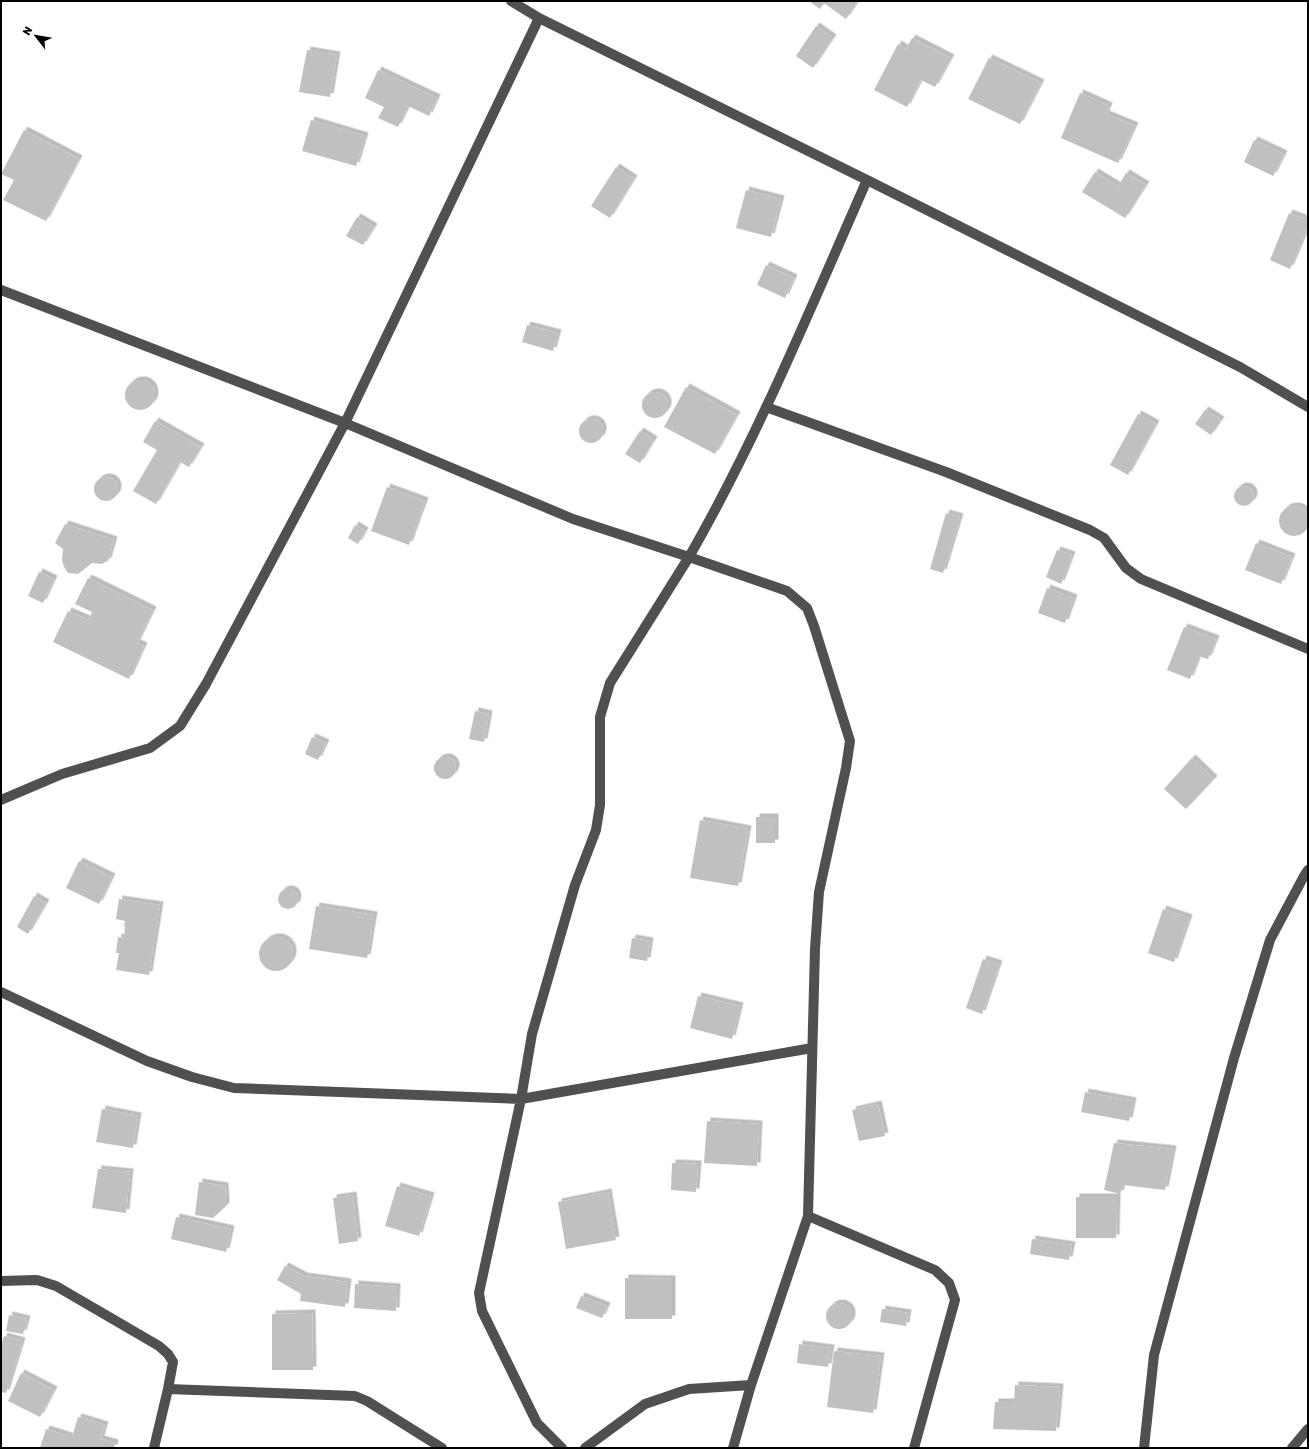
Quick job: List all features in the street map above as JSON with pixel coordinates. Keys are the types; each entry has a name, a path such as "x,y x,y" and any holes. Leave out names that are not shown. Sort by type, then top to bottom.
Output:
{"street":[{"path":"511,1 539,18 1240,367 1308,407"},
{"path":"1,800 62,774 150,748 180,726 206,684 345,423 539,18"},
{"path":"562,1448 537,1423 482,1311 479,1293 521,1099 532,1034 575,885 596,830 600,805 600,717 610,683 715,513 766,407 867,180"},
{"path":"1,290 345,423 573,519 689,557 787,592 807,608 850,741 846,768 819,892 815,949 808,1216 751,1385 734,1448"},
{"path":"766,407 946,472 1090,530 1104,538 1126,568 1141,579 1308,649"},
{"path":"1144,1448 1154,1355 1234,1058 1270,940 1308,870"},
{"path":"1,992 147,1061 192,1077 234,1088 521,1099 812,1048"},
{"path":"808,1216 935,1270 949,1283 955,1300 914,1448"},
{"path":"1,1280 37,1280 56,1286 159,1346 168,1354 173,1362 154,1448"},
{"path":"585,1448 645,1404 689,1389 751,1385"},
{"path":"168,1389 355,1396 367,1401 442,1448"},
{"path":"1292,1448 1308,1429"}],"building":[{"path":"809,1 858,1 846,19 824,3 820,9"},
{"path":"816,26 833,38 813,68 796,56"},
{"path":"912,38 951,58 935,87 921,80 907,107 874,90 898,44 906,49"},
{"path":"307,50 337,55 330,97 299,92"},
{"path":"989,58 1041,83 1020,124 968,99"},
{"path":"378,70 437,98 429,116 408,106 398,127 378,118 384,107 365,98"},
{"path":"1080,93 1109,106 1106,114 1135,126 1118,163 1061,138"},
{"path":"311,120 365,136 356,166 302,151"},
{"path":"24,130 79,159 46,221 3,200 14,180 1,174"},
{"path":"1254,140 1284,154 1273,176 1244,162"},
{"path":"616,167 634,179 610,218 591,206"},
{"path":"1095,172 1118,186 1126,173 1146,185 1125,218 1082,192"},
{"path":"746,190 781,199 771,237 736,228"},
{"path":"1289,213 1308,220 1308,226 1290,269 1270,260"},
{"path":"357,217 374,227 363,245 346,236"},
{"path":"766,265 794,278 785,298 757,285"},
{"path":"527,325 558,333 553,351 522,342"},
{"path":"140,380 146,381 154,389 154,401 146,409 140,410 134,409 126,401 125,395 126,389 134,381"},
{"path":"686,387 737,415 715,454 664,427"},
{"path":"655,392 664,396 668,405 664,414 655,418 646,414 642,405 646,396"},
{"path":"1205,410 1221,420 1211,435 1195,424"},
{"path":"1138,414 1156,424 1128,475 1110,465"},
{"path":"591,419 600,422 603,431 600,440 591,443 582,440 579,431 582,422"},
{"path":"155,421 201,447 189,467 180,462 156,504 133,491 157,450 143,442"},
{"path":"640,431 654,440 640,463 625,454"},
{"path":"106,477 114,481 118,489 114,497 106,501 98,497 94,489 98,481"},
{"path":"1240,486 1248,486 1254,492 1254,500 1248,506 1240,506 1234,500 1234,492"},
{"path":"387,487 425,501 409,545 371,531"},
{"path":"1294,506 1305,510 1309,521 1305,532 1294,536 1283,532 1279,521 1283,510"},
{"path":"946,513 960,517 943,573 930,569"},
{"path":"65,524 114,540 108,561 101,564 92,563 78,574 68,573 62,560 63,549 55,543"},
{"path":"355,525 365,531 358,544 348,538"},
{"path":"1256,543 1292,557 1281,584 1245,570"},
{"path":"1057,550 1072,555 1061,584 1046,577"},
{"path":"39,572 54,579 43,603 28,596"},
{"path":"88,578 153,610 137,643 144,646 129,679 53,642 68,611 89,620 92,612 75,604"},
{"path":"1047,588 1074,598 1065,623 1038,613"},
{"path":"1184,627 1216,639 1208,659 1199,656 1190,679 1167,670"},
{"path":"475,711 489,714 484,742 469,739"},
{"path":"312,737 326,743 318,760 305,754"},
{"path":"445,757 453,760 456,768 453,776 445,779 437,776 434,768 437,760"},
{"path":"1192,758 1214,779 1186,809 1164,789"},
{"path":"756,817 775,817 775,843 756,843"},
{"path":"700,820 748,829 738,886 690,878"},
{"path":"79,861 112,877 99,904 66,888"},
{"path":"288,889 295,892 298,899 295,906 288,909 281,906 278,899 281,892"},
{"path":"34,896 46,903 28,934 17,927"},
{"path":"119,899 160,905 149,975 116,970 119,953 116,953 118,937 124,938 125,926 125,921 116,919"},
{"path":"316,906 374,915 367,958 309,949"},
{"path":"1163,909 1189,918 1174,962 1148,953"},
{"path":"276,937 288,942 293,954 288,966 276,971 264,966 259,954 264,942"},
{"path":"632,938 650,941 647,961 629,958"},
{"path":"983,959 999,964 982,1014 966,1008"},
{"path":"698,996 740,1006 732,1039 690,1028"},
{"path":"1085,1092 1133,1101 1129,1121 1081,1112"},
{"path":"878,1104 885,1136 859,1141 852,1110"},
{"path":"102,1109 138,1116 133,1148 96,1142"},
{"path":"707,1121 759,1124 757,1166 704,1163"},
{"path":"1114,1143 1173,1149 1165,1190 1123,1185 1120,1194 1104,1190"},
{"path":"672,1163 698,1164 696,1192 671,1190"},
{"path":"98,1169 130,1172 126,1213 92,1208"},
{"path":"199,1182 225,1186 226,1206 213,1218 195,1215"},
{"path":"397,1186 431,1196 419,1236 385,1226"},
{"path":"608,1192 616,1240 566,1249 558,1202"},
{"path":"353,1195 358,1241 339,1244 333,1198"},
{"path":"1076,1197 1117,1197 1116,1238 1076,1238"},
{"path":"176,1217 231,1229 226,1252 171,1239"},
{"path":"1032,1239 1072,1245 1069,1260 1030,1254"},
{"path":"285,1266 304,1276 348,1282 345,1307 300,1301 301,1294 277,1280"},
{"path":"625,1278 672,1279 672,1319 625,1319"},
{"path":"355,1284 397,1287 396,1311 354,1308"},
{"path":"581,1296 607,1306 602,1318 576,1308"},
{"path":"839,1303 848,1307 852,1316 848,1325 839,1329 830,1325 826,1316 830,1307"},
{"path":"882,1309 908,1313 906,1326 880,1322"},
{"path":"312,1313 313,1370 272,1370 272,1314"},
{"path":"9,1315 27,1319 23,1334 6,1331"},
{"path":"4,1336 22,1341 6,1393 1,1392 1,1346"},
{"path":"799,1344 831,1348 828,1367 797,1363"},
{"path":"834,1351 881,1356 873,1413 827,1407"},
{"path":"21,1373 54,1390 40,1417 8,1401"},
{"path":"1015,1385 1060,1387 1056,1431 993,1429 995,1402 1014,1402"},
{"path":"78,1417 105,1425 101,1439 115,1443 114,1448 40,1448 46,1429 72,1437"}]}
